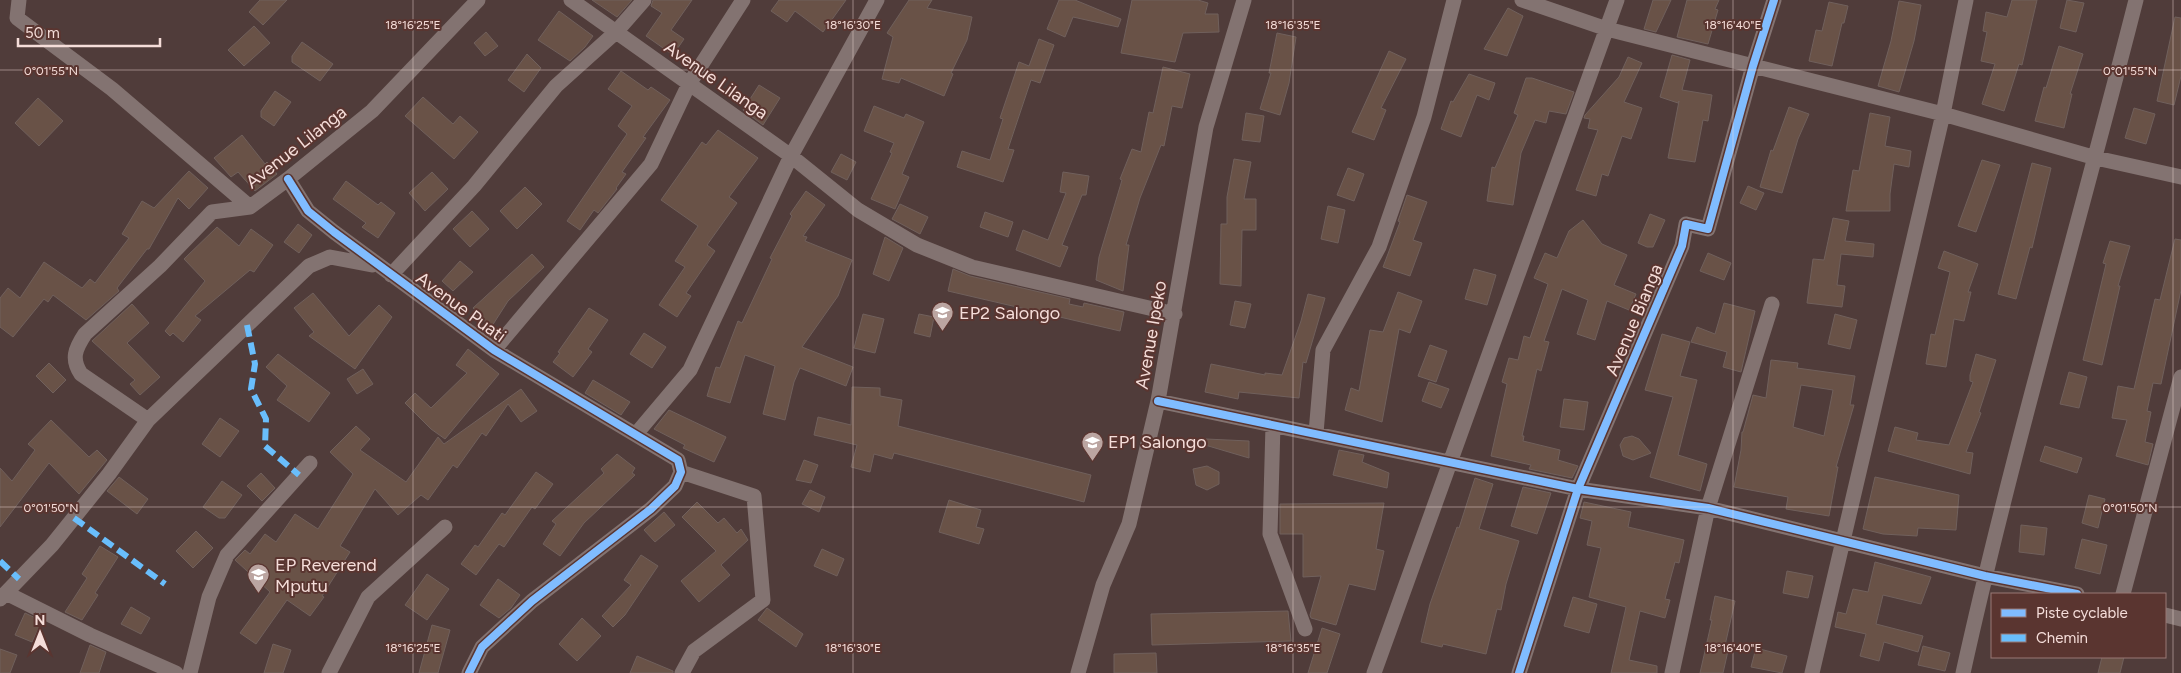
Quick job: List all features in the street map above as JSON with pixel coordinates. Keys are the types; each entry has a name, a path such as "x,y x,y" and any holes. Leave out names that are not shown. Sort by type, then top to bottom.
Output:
{"street":[{"path":"19,0 17,18 112,88 250,207"},
{"name":"Avenue Lilanga","path":"148,420 81,374 75,366 74,356 85,334 160,266 212,212 250,207 288,179 372,110 478,0"},
{"name":"Avenue Lilanga","path":"570,0 792,156 858,210 917,245 972,267 1174,314"},
{"path":"176,673 3,596 52,545 109,474 148,420 309,266 330,257 353,260 385,271 474,186 556,86 616,32 644,0"},
{"path":"494,350 651,164 689,84 743,0"},
{"path":"636,434 690,370 792,156 877,0"},
{"name":"Avenue Ipeko","path":"1078,673 1103,585 1129,524 1158,401 1206,127 1244,0"},
{"path":"1316,434 1323,350 1379,247 1424,117 1454,0"},
{"path":"1522,0 1607,29 1943,114 2096,158 2181,177"},
{"path":"1374,673 1617,0"},
{"name":"Avenue Bianga","path":"1519,673 1578,488 1682,246 1686,224 1708,229 1753,66 1774,0"},
{"path":"1812,673 1943,114 1966,0"},
{"path":"1963,673 1985,576 2136,0"},
{"name":"Avenue Puati","path":"288,179 308,211 385,271 494,350 678,460 681,472"},
{"path":"1672,673 1708,508 1772,304"},
{"path":"2122,593 2181,377"},
{"path":"1158,401 1578,488 1708,508 1844,543 1985,576 2072,593"},
{"path":"1273,425 1270,534 1305,629"},
{"path":"190,673 209,597 228,555 310,463"},
{"path":"470,673 482,648 532,601 651,509 674,486 681,472 754,496 763,600 694,651 682,673"},
{"path":"329,673 368,597 446,527"},
{"path":"2166,615 2181,619"}],"building":[{"path":"260,0 287,0 263,25 249,12"},
{"path":"592,0 632,0 617,17"},
{"path":"653,0 692,0 671,30 684,39 673,55 646,36 662,13 651,6"},
{"path":"779,0 846,0 823,32 795,11 787,22 771,11"},
{"path":"909,0 932,0 927,8 972,17 967,40 951,73 953,74 944,96 901,78 899,83 882,79 893,37 887,33"},
{"path":"1059,0 1075,0 1121,19 1118,27 1073,17 1065,37 1047,29"},
{"path":"1132,0 1198,0 1208,3 1205,14 1218,14 1219,32 1183,33 1175,62 1121,53"},
{"path":"1653,0 1671,0 1656,32 1644,29"},
{"path":"1687,0 1719,0 1715,9 1718,10 1708,44 1677,37"},
{"path":"2012,0 2037,0 2022,65 2019,64 2004,111 1982,104 1995,64 1981,61 1987,32 1983,31 1986,12 2007,17"},
{"path":"2067,0 2084,3 2076,32 2060,28"},
{"path":"1899,1 1921,5 1914,41 1899,92 1878,86 1891,41"},
{"path":"1829,2 1848,6 1832,66 1809,61 1816,30 1822,31"},
{"path":"1508,8 1523,16 1507,56 1484,49"},
{"path":"559,11 593,36 585,47 570,61 538,40"},
{"path":"2175,17 2181,18 2181,76 2174,105 2157,101"},
{"path":"254,26 270,43 244,66 228,50"},
{"path":"486,32 498,46 485,56 474,43"},
{"path":"1277,33 1296,37 1289,83 1280,115 1260,109 1271,73 1269,73"},
{"path":"1039,39 1054,45 1040,83 1031,80 1008,149 1014,150 1003,182 957,167 962,151 990,160 1003,119 1000,118 1019,62 1029,66"},
{"path":"302,42 333,64 320,81 292,62 292,56"},
{"path":"2059,46 2083,54 2070,94 2072,94 2064,128 2035,121 2044,87 2046,88"},
{"path":"1389,51 1406,59 1381,108 1386,110 1374,140 1352,132"},
{"path":"527,54 541,68 524,92 508,80"},
{"path":"1672,55 1690,60 1682,90 1712,95 1708,121 1703,120 1695,162 1668,158 1679,101 1678,103 1660,97"},
{"path":"1628,57 1642,63 1624,102 1642,108 1631,139 1622,136 1608,176 1602,174 1596,196 1576,190 1598,130 1588,128 1590,119 1584,118 1585,115 1619,77"},
{"path":"1163,67 1190,74 1182,108 1172,106 1164,146 1161,145 1140,198 1126,245 1129,245 1123,291 1096,280 1099,257 1122,180 1120,179 1132,149 1141,152 1149,112 1153,113"},
{"path":"621,71 648,90 651,87 670,100 643,137 646,138 622,172 626,174 617,189 598,213 594,210 580,230 567,221 627,134 618,126 632,106 608,89"},
{"path":"1469,74 1495,83 1489,100 1477,95 1461,137 1441,129 1451,101 1453,102"},
{"path":"1526,78 1532,78 1574,92 1566,114 1549,111 1546,123 1535,120 1521,153 1513,205 1487,201 1492,167 1495,168 1518,115 1514,113"},
{"path":"759,85 780,98 763,125 743,110"},
{"path":"275,91 291,102 274,126 261,117 261,111"},
{"path":"423,97 453,124 460,116 478,132 454,159 405,116"},
{"path":"38,98 63,121 39,146 15,123"},
{"path":"874,106 904,118 906,114 924,122 902,174 909,177 895,209 871,199 892,153 890,152 894,143 864,131"},
{"path":"1789,107 1809,114 1798,139 1782,193 1760,187 1771,150 1773,151"},
{"path":"2134,108 2155,114 2146,144 2125,138"},
{"path":"1246,113 1264,116 1260,142 1242,140"},
{"path":"1870,113 1890,117 1885,146 1911,151 1909,167 1894,164 1890,211 1846,211 1853,170 1859,171"},
{"path":"718,130 758,158 729,197 737,203 707,245 715,251 686,293 691,296 677,317 659,305 685,267 675,261 698,226 661,200 702,142 706,145"},
{"path":"242,135 265,164 267,162 277,174 255,191 238,172 231,177 214,158"},
{"path":"841,154 856,162 847,180 831,172"},
{"path":"1234,159 1251,162 1244,199 1256,199 1256,230 1242,230 1241,286 1220,284 1221,224 1227,224 1227,197"},
{"path":"1982,160 2000,165 1976,232 1958,226"},
{"path":"2032,163 2051,168 2032,248 2030,247 2016,299 1998,294"},
{"path":"1348,168 1364,174 1354,201 1337,195"},
{"path":"189,171 208,188 189,209 178,198 149,249 147,249 117,288 119,291 86,320 53,295 48,302 44,299 13,337 0,327 0,298 8,288 20,298 44,262 82,288 90,279 95,283 129,238 122,234 142,201 154,208"},
{"path":"432,172 448,189 425,211 409,193"},
{"path":"1063,172 1089,176 1086,195 1082,195 1062,245 1068,247 1060,267 1016,250 1023,230 1048,240 1066,193 1060,192"},
{"path":"346,181 378,205 381,202 395,213 378,238 362,227 366,223 333,199"},
{"path":"1748,186 1764,193 1756,210 1740,203"},
{"path":"525,187 542,204 517,229 500,211"},
{"path":"806,191 825,205 803,236 807,237 805,241 852,260 838,296 802,347 853,367 846,386 800,368 794,382 785,420 763,414 775,366 745,355 730,403 707,396 716,367 720,368 738,321 742,323 772,259 770,258 792,216 790,214"},
{"path":"1407,195 1427,202 1413,240 1422,243 1410,276 1383,267 1400,222 1398,221"},
{"path":"900,204 928,217 920,234 892,219"},
{"path":"1328,206 1345,210 1338,243 1321,239"},
{"path":"472,211 489,229 470,247 453,229"},
{"path":"985,212 1013,222 1008,237 980,227"},
{"path":"1650,214 1665,220 1653,247 1647,247 1638,243"},
{"path":"1833,218 1849,221 1845,241 1874,244 1873,257 1841,254 1837,285 1845,286 1842,307 1807,303 1813,259 1824,260"},
{"path":"1583,220 1602,244 1627,255 1614,285 1636,294 1629,310 1607,301 1595,340 1577,334 1588,300 1562,289 1544,341 1549,342 1541,371 1537,369 1522,436 1524,436 1523,441 1560,450 1558,460 1578,466 1572,478 1529,469 1531,465 1491,456 1507,384 1502,382 1509,358 1518,360 1524,336 1530,338 1548,284 1534,278 1545,253 1557,258 1569,231"},
{"path":"298,224 312,235 299,253 284,242"},
{"path":"217,227 239,246 251,229 273,245 254,272 250,270 195,316 201,320 183,342 173,333 170,336 165,331 205,281 184,259"},
{"path":"885,237 903,248 889,281 873,274"},
{"path":"2175,239 2181,240 2181,290 2161,384 2153,383 2147,411 2151,412 2145,442 2153,444 2148,465 2116,456 2127,420 2112,418 2118,386 2134,389 2155,299 2160,300"},
{"path":"2110,241 2130,246 2118,286 2120,286 2102,365 2083,360 2106,264 2103,263"},
{"path":"1944,251 1978,264 1968,292 1971,292 1964,321 1954,319 1946,367 1926,364 1931,334 1935,335 1950,272 1938,268"},
{"path":"1708,253 1731,263 1724,280 1700,271"},
{"path":"532,254 544,267 508,301 492,326 473,313 475,310 473,308"},
{"path":"460,261 473,272 453,291 442,281"},
{"path":"953,269 970,276 1070,299 1069,304 1083,307 1084,303 1124,312 1120,331 948,291"},
{"path":"1474,269 1496,275 1487,305 1465,299"},
{"path":"1398,292 1422,301 1410,333 1399,329 1382,422 1345,410 1351,388 1359,391 1370,330 1383,332"},
{"path":"313,293 349,336 379,305 392,317 355,369 309,336 314,332 294,308"},
{"path":"1308,294 1325,298 1306,363 1303,362 1299,398 1239,392 1238,399 1205,392 1211,364 1265,375 1265,373 1282,375 1301,321"},
{"path":"1235,301 1251,304 1245,328 1230,325"},
{"path":"1724,303 1755,311 1741,372 1723,367 1727,352 1691,342 1697,327 1715,334"},
{"path":"132,304 149,323 127,343 160,377 140,395 130,384 135,380 92,341"},
{"path":"589,308 608,320 588,349 592,352 573,377 553,362"},
{"path":"863,314 884,319 875,353 854,348"},
{"path":"919,314 934,317 930,337 914,333"},
{"path":"1835,314 1857,320 1850,349 1828,344"},
{"path":"644,333 666,347 652,368 630,354"},
{"path":"1662,334 1690,342 1680,376 1697,380 1678,455 1707,464 1700,491 1650,477 1673,397 1645,390"},
{"path":"1430,345 1447,351 1436,382 1418,376"},
{"path":"468,349 499,374 445,439 431,429 405,403 415,393 431,408 467,373 456,365"},
{"path":"278,354 330,393 309,422 277,400 287,386 266,367"},
{"path":"1976,354 1996,360 1979,412 1981,413 1966,452 1973,453 1970,474 1888,451 1895,427 1918,433 1916,440 1949,445 1973,382 1970,381 1970,375"},
{"path":"1771,360 1798,363 1797,368 1855,376 1850,405 1854,405 1836,467 1838,467 1829,516 1786,509 1788,497 1734,487 1741,450 1742,432 1753,395 1766,398","holes":["1801,385 1833,390 1824,436 1793,427"]},
{"path":"49,363 66,380 53,393 36,376"},
{"path":"363,369 373,384 357,394 347,379"},
{"path":"2069,372 2087,377 2079,408 2060,404"},
{"path":"593,380 630,402 621,415 585,393"},
{"path":"1429,382 1449,389 1441,408 1422,401"},
{"path":"852,387 880,388 880,396 902,400 898,426 1091,475 1084,502 894,453 892,459 874,454 870,472 851,467 857,445 814,435 818,417 851,425"},
{"path":"521,389 537,411 521,422 508,404 486,436 482,433 457,468 453,465 428,500 421,495 398,515 375,489 340,546 350,552 322,596 324,597 310,616 287,600 256,644 240,633 270,592 235,560 245,550 250,554 265,534 276,542 295,514 318,529 353,474 330,452 356,426 370,439 360,450 406,482 438,437 444,444"},
{"path":"1564,399 1588,402 1584,430 1560,427"},
{"path":"669,410 726,437 714,462 683,448 685,445 654,429"},
{"path":"220,418 239,431 220,457 202,444"},
{"path":"51,420 89,457 97,450 107,460 79,494 49,463 0,527 0,468 12,481 35,450 28,444"},
{"path":"1632,436 1639,439 1651,453 1633,460 1623,456 1620,445 1624,438"},
{"path":"1206,439 1249,441 1249,458 1205,445"},
{"path":"2045,446 2082,458 2077,473 2040,461"},
{"path":"1339,450 1364,455 1362,462 1389,473 1387,488 1333,475"},
{"path":"617,454 635,468 632,473 635,475 584,523 560,556 543,544 556,524 552,521 604,473 601,469"},
{"path":"804,460 818,465 811,483 796,480"},
{"path":"1207,466 1219,472 1219,484 1207,490 1196,485 1193,469"},
{"path":"536,472 553,484 535,509 532,507 504,547 499,544 476,575 461,564 475,545 478,547 502,513 505,515"},
{"path":"261,473 275,488 262,501 247,486"},
{"path":"119,477 148,499 137,514 107,491"},
{"path":"1875,477 1959,495 1956,530 1918,528 1917,536 1883,534 1863,529"},
{"path":"1475,478 1493,484 1479,529 1519,541 1506,584 1501,610 1497,609 1486,654 1443,644 1442,647 1421,642 1430,604 1457,527 1459,528"},
{"path":"222,481 242,495 225,518 219,518 203,507"},
{"path":"1523,487 1551,493 1537,534 1511,526"},
{"path":"810,490 825,497 819,512 802,504"},
{"path":"2089,495 2105,499 2098,528 2082,523"},
{"path":"949,500 981,510 976,527 984,529 979,544 939,532"},
{"path":"697,502 718,523 724,518 737,533 741,529 748,540 721,565 730,575 699,602 681,581 716,551 682,517"},
{"path":"1584,502 1631,512 1628,527 1684,540 1679,563 1675,562 1665,599 1670,600 1665,618 1640,611 1629,660 1657,666 1657,673 1611,673 1626,607 1589,597 1601,548 1587,545 1592,521 1580,518"},
{"path":"1384,503 1376,549 1384,551 1375,590 1349,584 1336,625 1311,618 1310,615 1321,576 1303,577 1303,534 1280,534 1280,504"},
{"path":"664,512 675,525 655,542 644,530"},
{"path":"2021,525 2047,528 2044,555 2019,552"},
{"path":"196,531 213,548 193,568 176,551"},
{"path":"2082,539 2107,545 2100,574 2075,568"},
{"path":"100,546 118,557 95,593 98,595 82,620 65,612 87,578 82,574"},
{"path":"822,549 844,559 837,576 814,566"},
{"path":"641,555 658,566 625,615 613,627 602,616 631,585 624,580"},
{"path":"1875,562 1931,577 1921,604 1883,595 1876,624 1923,636 1918,652 1884,642 1879,661 1860,656 1866,634 1835,627 1838,612 1846,614 1853,589 1868,592"},
{"path":"1787,571 1813,576 1808,598 1783,593"},
{"path":"427,574 449,589 427,620 405,605"},
{"path":"498,579 520,595 511,608 499,618 480,605"},
{"path":"1715,596 1735,601 1724,650 1728,651 1723,673 1700,673 1712,620 1710,620"},
{"path":"1573,597 1597,604 1589,633 1564,626"},
{"path":"131,607 150,618 141,634 121,624"},
{"path":"767,608 803,634 796,647 758,620"},
{"path":"1288,611 1291,641 1152,645 1151,614"},
{"path":"25,613 42,621 32,642 15,635"},
{"path":"582,618 601,636 577,661 559,644"},
{"path":"432,625 450,630 438,673 419,673"},
{"path":"1322,628 1340,634 1327,673 1308,673"},
{"path":"273,644 291,650 283,673 264,673"},
{"path":"90,645 106,652 99,673 80,673"},
{"path":"1923,646 1950,653 1945,671 1918,665"},
{"path":"1756,648 1787,656 1782,673 1751,667"},
{"path":"0,649 17,655 10,673 0,673"},
{"path":"1156,653 1157,673 1114,673 1114,654"},
{"path":"637,656 673,671 673,673 630,673"},
{"path":"2102,658 2124,658 2120,673 2098,673"}],"marked path":[{"path":"247,325 255,364 251,389 266,419 265,446 299,475"},
{"path":"74,518 165,584"},
{"path":"0,561 19,579"}],"cycle path":[{"path":"1519,673 1578,489 1682,246 1686,224 1708,229 1753,66 1774,0"},
{"path":"288,179 308,211 494,350 678,460 681,472 675,486 651,509 532,601 482,647 469,673"},
{"path":"1158,401 1578,489 1708,508 1985,576 2072,593"}],"place":[{"name":"EP2 Salongo","path":"943,332"},
{"name":"EP1 Salongo","path":"1092,461"},
{"name":"EP Reverend Mputu","path":"259,594"}]}
